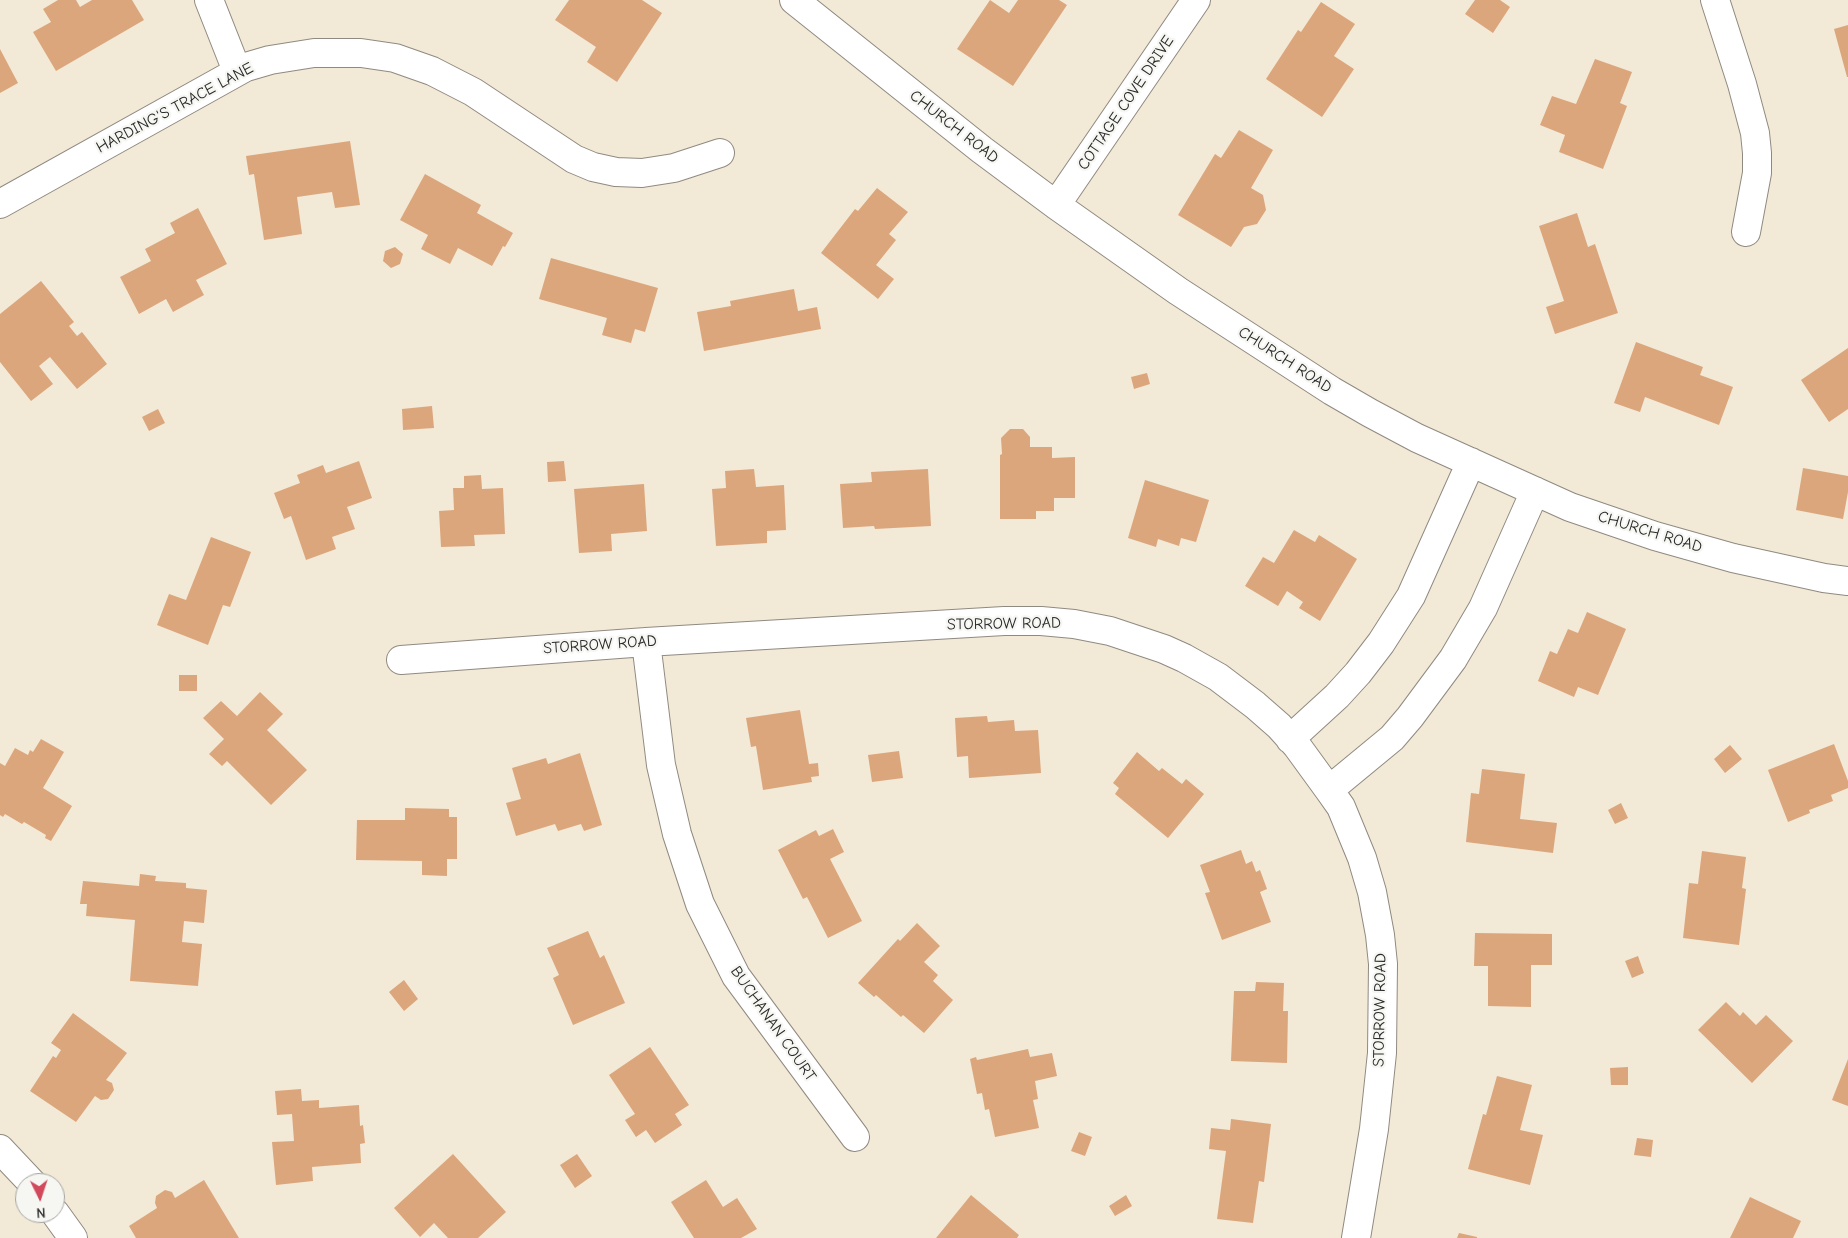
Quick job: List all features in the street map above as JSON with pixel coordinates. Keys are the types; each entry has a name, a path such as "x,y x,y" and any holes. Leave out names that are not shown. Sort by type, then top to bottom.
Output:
{"street":[{"path":"210,0 237,71"},
{"name":"CHURCH ROAD","path":"794,0 982,150 1056,205 1178,291 1332,391 1418,438 1570,507 1656,536 1716,553 1824,578 1848,581"},
{"name":"COTTAGE COVE DRIVE","path":"1056,205 1196,0"},
{"path":"1715,0 1742,84 1755,133 1757,173 1746,232"},
{"name":"HARDING'S TRACE LANE","path":"0,204 237,71 270,60 314,53 361,53 395,58 432,71 473,92 574,159 593,167 616,172 642,173 674,168 720,153"},
{"path":"1290,739 1337,696 1381,643 1411,596 1471,462"},
{"path":"1329,790 1392,738 1410,718 1452,659 1483,608 1535,491"},
{"name":"STORROW ROAD","path":"401,660 646,642 1004,621 1041,621 1074,624 1110,631 1164,649 1218,677 1255,705 1298,746 1341,807 1362,858 1378,926 1383,964 1382,1053 1374,1129 1356,1238"},
{"name":"BUCHANAN COURT","path":"646,642 661,765 677,834 700,904 736,976 855,1137"},
{"path":"0,1150 22,1173"},
{"path":"62,1223 73,1238"}],"building":[{"path":"58,0 76,0 80,7 92,0 132,0 144,20 56,71 33,32 51,22 43,9"},
{"path":"569,0 642,0 662,13 617,82 587,62 596,47 555,20"},
{"path":"990,0 1009,13 1018,0 1059,0 1067,5 1013,86 957,49"},
{"path":"1475,0 1500,0 1510,7 1493,33 1465,14"},
{"path":"1321,2 1355,24 1334,56 1354,69 1322,117 1266,79 1298,30 1301,32"},
{"path":"1848,25 1848,77 1847,77 1834,29"},
{"path":"0,49 18,83 0,93"},
{"path":"1595,59 1632,72 1620,103 1627,106 1603,169 1559,152 1565,135 1540,125 1552,96 1576,104"},
{"path":"1239,130 1273,150 1251,188 1263,195 1266,210 1257,224 1244,227 1231,247 1178,215 1215,154 1221,158"},
{"path":"350,141 360,205 335,208 332,192 297,197 302,234 264,240 254,174 249,175 246,156"},
{"path":"425,174 481,205 477,213 513,233 492,266 458,248 450,264 421,249 428,235 400,220"},
{"path":"877,188 908,212 889,234 896,240 876,265 894,279 878,299 821,253 855,209 858,211"},
{"path":"198,208 227,264 196,280 204,295 173,312 166,299 139,314 120,277 151,261 145,249 175,233 170,223"},
{"path":"1577,213 1588,247 1595,244 1618,313 1555,334 1546,307 1564,301 1539,226"},
{"path":"395,247 403,254 400,264 391,268 383,261 385,251"},
{"path":"551,258 658,288 645,332 635,329 631,343 602,335 607,318 539,299"},
{"path":"41,281 74,322 69,326 77,336 82,332 107,364 77,389 50,357 39,366 53,384 31,401 0,362 0,314"},
{"path":"794,289 798,311 817,307 821,329 704,351 697,312 731,306 730,301"},
{"path":"1636,342 1703,367 1700,375 1733,387 1719,425 1645,397 1640,412 1614,403"},
{"path":"1848,348 1848,409 1829,422 1801,380"},
{"path":"1147,373 1150,384 1134,389 1131,377"},
{"path":"432,406 434,428 403,430 402,409"},
{"path":"158,409 165,423 149,431 142,417"},
{"path":"1010,429 1023,429 1030,437 1030,447 1052,447 1052,458 1075,457 1075,498 1054,498 1054,511 1036,511 1036,519 1000,519 1001,438"},
{"path":"359,461 372,498 347,507 355,529 332,537 336,549 306,560 291,516 284,519 274,493 300,483 297,475 323,465 326,473"},
{"path":"564,461 566,481 548,482 547,462"},
{"path":"1803,468 1848,476 1848,492 1843,519 1796,510"},
{"path":"754,469 756,487 784,485 786,530 767,531 767,543 716,546 712,489 726,488 725,471"},
{"path":"928,469 931,526 875,529 874,526 843,528 840,484 872,482 871,472"},
{"path":"481,475 482,489 503,488 505,534 474,535 475,546 441,547 439,511 454,510 453,488 464,488 464,476"},
{"path":"1145,480 1209,500 1196,542 1181,538 1179,546 1158,539 1156,547 1128,538"},
{"path":"644,484 647,531 611,534 612,551 579,553 574,489"},
{"path":"1294,530 1315,542 1319,535 1357,559 1320,621 1299,608 1303,602 1287,591 1278,606 1245,586 1263,557 1274,563"},
{"path":"211,537 251,552 230,607 223,605 208,645 157,625 169,594 186,600"},
{"path":"1587,612 1626,629 1598,695 1578,687 1574,697 1538,681 1550,651 1557,654 1568,629 1578,633"},
{"path":"179,675 197,675 197,691 179,691"},
{"path":"260,692 283,714 267,730 307,770 271,805 227,761 222,766 209,754 224,739 203,718 221,701 237,716"},
{"path":"800,710 809,764 818,763 819,776 811,777 812,782 763,790 756,746 751,747 746,718"},
{"path":"987,716 988,722 1014,720 1015,731 1038,730 1041,773 969,778 968,756 957,757 955,718"},
{"path":"41,739 64,752 43,788 72,806 51,841 45,838 46,835 24,822 22,824 5,814 3,817 0,815 0,763 5,766 15,748 28,755 30,750 33,752"},
{"path":"1834,744 1848,781 1848,788 1831,795 1833,801 1809,810 1810,813 1788,822 1768,770"},
{"path":"1730,745 1742,759 1725,773 1714,759"},
{"path":"899,751 903,778 872,782 868,755"},
{"path":"1137,752 1159,771 1162,768 1182,784 1186,779 1204,794 1168,838 1115,794 1119,788 1113,783"},
{"path":"580,753 602,825 584,831 581,824 558,831 555,824 516,836 506,803 521,799 512,768 546,758 548,764"},
{"path":"1482,769 1525,774 1520,819 1557,823 1553,853 1466,842 1471,793 1479,794"},
{"path":"1621,803 1628,818 1615,824 1608,810"},
{"path":"405,808 449,809 449,817 457,817 457,859 447,859 447,876 422,875 422,861 356,860 357,820 405,820"},
{"path":"833,829 844,852 830,859 862,921 828,938 807,897 803,899 778,850 816,830 819,836"},
{"path":"1241,850 1246,864 1252,861 1256,872 1260,870 1267,889 1260,892 1271,922 1222,940 1205,893 1210,892 1200,865"},
{"path":"1702,851 1746,857 1742,888 1746,889 1739,945 1683,938 1689,883 1698,884"},
{"path":"140,874 156,876 155,881 186,883 186,888 207,890 204,923 184,921 182,942 202,944 198,986 130,981 135,920 86,916 87,904 80,904 83,881 139,886"},
{"path":"917,923 940,946 924,962 938,975 933,981 953,1000 924,1033 903,1015 901,1017 876,995 874,997 858,983 898,939 900,941"},
{"path":"588,931 600,958 604,955 625,1003 573,1025 553,978 559,975 547,948"},
{"path":"1475,933 1552,934 1552,965 1531,965 1531,1007 1488,1006 1488,966 1474,966"},
{"path":"1638,956 1644,973 1632,978 1625,961"},
{"path":"404,980 418,999 404,1011 389,992"},
{"path":"1256,982 1284,983 1283,1011 1288,1011 1287,1063 1231,1061 1234,991 1255,991"},
{"path":"1726,1002 1740,1016 1743,1012 1756,1025 1766,1015 1793,1041 1752,1083 1698,1030"},
{"path":"73,1013 127,1053 106,1080 112,1083 114,1090 108,1099 101,1100 95,1096 76,1122 30,1091 53,1056 56,1058 61,1050 51,1043"},
{"path":"650,1047 689,1105 675,1114 682,1125 655,1143 646,1130 636,1137 625,1120 635,1114 609,1075"},
{"path":"1028,1049 1030,1057 1052,1053 1057,1076 1035,1081 1038,1099 1033,1100 1039,1128 995,1137 989,1109 985,1110 982,1093 977,1094 970,1059 976,1057 977,1060"},
{"path":"1848,1059 1848,1106 1832,1100"},
{"path":"1628,1067 1628,1085 1611,1085 1610,1068"},
{"path":"1497,1076 1532,1085 1520,1130 1543,1135 1530,1185 1468,1169 1483,1114 1486,1115"},
{"path":"301,1089 302,1101 319,1100 319,1108 359,1105 360,1126 363,1125 365,1143 360,1144 361,1163 312,1167 313,1181 276,1185 272,1142 294,1141 292,1114 277,1115 275,1091"},
{"path":"1231,1119 1271,1124 1264,1182 1259,1181 1253,1223 1217,1219 1226,1151 1209,1149 1211,1128 1230,1130"},
{"path":"1079,1132 1092,1137 1085,1156 1071,1151"},
{"path":"1637,1138 1653,1140 1651,1157 1634,1155"},
{"path":"453,1154 506,1212 478,1238 448,1238 434,1223 420,1237 394,1208"},
{"path":"577,1154 592,1176 575,1188 560,1165"},
{"path":"204,1180 239,1238 136,1238 129,1226 157,1208 155,1203 156,1196 165,1190 172,1192 175,1198"},
{"path":"706,1180 723,1207 737,1198 757,1229 741,1238 694,1238 671,1202"},
{"path":"971,1195 1019,1235 1017,1238 936,1238"},
{"path":"1126,1195 1132,1206 1115,1216 1109,1206"},
{"path":"1750,1197 1801,1221 1793,1238 1730,1238"},
{"path":"1459,1233 1477,1237 1477,1238 1457,1238"}]}
